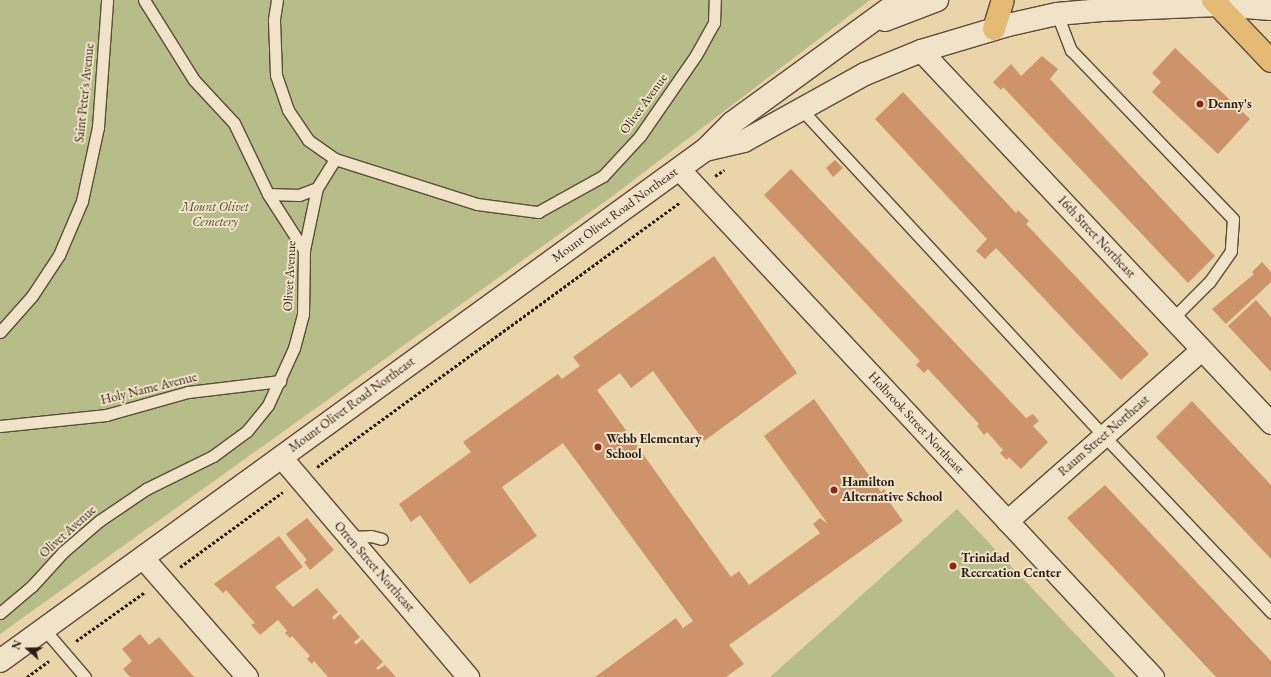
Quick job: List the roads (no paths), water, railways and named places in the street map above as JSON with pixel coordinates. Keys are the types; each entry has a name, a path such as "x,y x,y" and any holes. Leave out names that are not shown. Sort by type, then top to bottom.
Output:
{"main road":[{"name":"Mount Olivet Road Northeast","path":"0,661 705,150 732,123 901,0"},
{"name":"Mount Olivet Road Northeast","path":"860,31 937,0"},
{"path":"994,29 1003,0"},
{"name":"Mount Olivet Road Northeast","path":"1248,0 1271,8"},
{"name":"Mount Olivet Road Northeast","path":"705,150 744,141 865,74 921,51 994,29 1057,14 1216,3 1271,8"},
{"path":"1216,3 1271,61"}],"street":[{"name":"16th Street Northeast","path":"921,51 1271,423"},
{"name":"Holbrook Street Northeast","path":"679,169 1153,677"},
{"name":"Raum Street Northeast","path":"1007,521 1201,350"},
{"name":"Orren Street Northeast","path":"281,457 468,677"},
{"path":"143,558 247,677"}],"lane":[{"name":"Saint Peter's Avenue","path":"0,332 32,296 59,255 82,201 98,127 107,0"},
{"path":"144,0 194,80 234,123 268,194 304,250"},
{"path":"277,0 274,20 276,75 288,110 308,140 335,159"},
{"name":"Olivet Avenue","path":"0,613 32,586 64,552 99,520 146,489 213,456 247,431 268,405 294,348 303,314 304,250 317,188 335,159 477,204 538,212 603,176 640,136 696,55 714,23 715,0"},
{"path":"1057,14 1071,50 1233,219 1231,251 1209,282 1172,319"},
{"path":"801,109 1104,436 1271,612"},
{"path":"268,194 299,195 317,188"},
{"name":"Holy Name Avenue","path":"0,426 106,415 188,392 280,381"},
{"path":"348,537 371,536 382,539"},
{"path":"44,628 85,677"}],"place":[{"name":"Denny's","path":"1200,104"},
{"name":"Webb Elementary School","path":"598,447"},
{"name":"Hamilton Alternative School","path":"834,490"},
{"name":"Trinidad Recreation Center","path":"953,566"}],"park label":[{"name":"Mount Olivet Cemetery","path":"215,216"}]}
